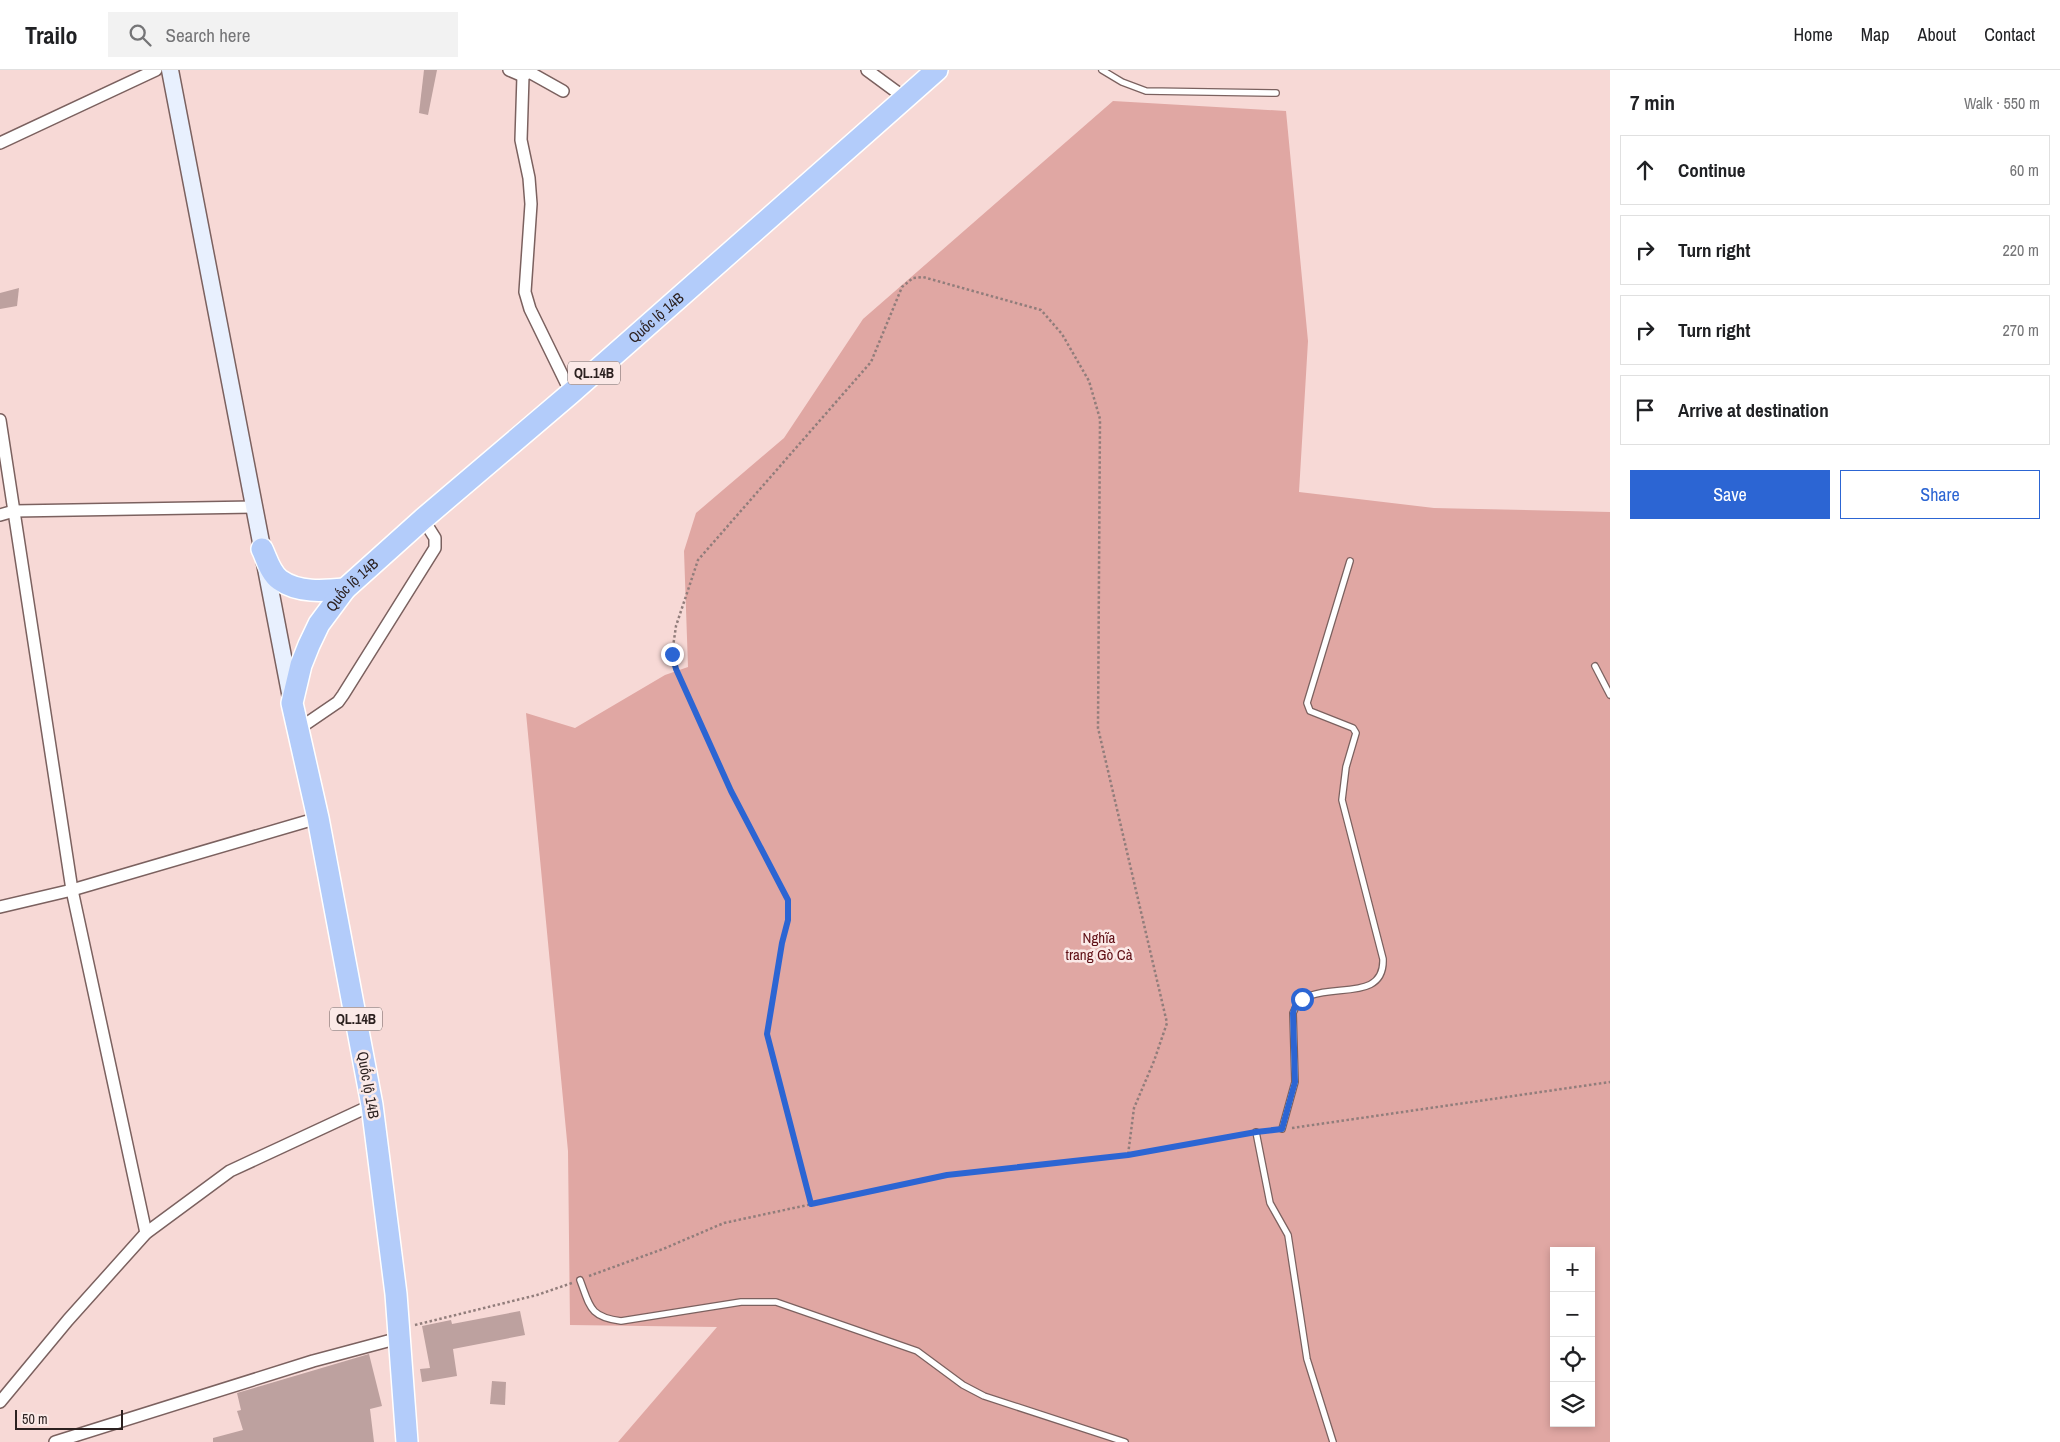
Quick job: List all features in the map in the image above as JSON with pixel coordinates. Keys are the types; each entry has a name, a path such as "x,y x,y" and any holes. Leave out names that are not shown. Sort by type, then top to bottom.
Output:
{"highway":[{"name":"Quốc lộ 14B","path":"399,1333 372,1105 318,818 292,703 301,665 309,645 319,624 344,589 423,519 571,394 937,70"},
{"path":"262,549 270,568 280,580 316,592 344,589"},
{"name":"QL.14B","path":"399,1333 407,1442"}],"main road":[{"path":"170,70 292,703"}],"street":[{"path":"0,143 156,70"},
{"path":"509,70 528,72 563,91"},
{"path":"867,70 905,98"},
{"path":"528,72 521,140 532,204 525,292 530,309 571,394"},
{"path":"0,420 72,890 146,1233"},
{"path":"0,515 14,511 254,507"},
{"path":"297,730 338,702 344,695 435,548 436,538 423,519"},
{"path":"0,907 72,890 318,818"},
{"path":"0,1402 68,1320 146,1233 230,1170 372,1105"},
{"path":"55,1442 399,1333"}],"lane":[{"path":"1102,70 1122,82 1146,91 1276,92"},
{"path":"1282,1129 1295,1082 1293,1013 1295,1006 1309,995 1366,987 1380,977 1383,969 1383,959 1342,800 1346,767 1356,733 1353,728 1310,711 1307,703 1350,561"},
{"path":"1595,666 1610,695"},
{"path":"1256,1132 1270,1203 1288,1235 1307,1358 1334,1442"},
{"path":"580,1280 597,1315 621,1321 740,1302 776,1302 917,1351 964,1385 984,1396 1125,1442"}],"path":[{"path":"811,1204 767,1034 782,943 788,920 788,900 731,791 676,669 672,654 676,626 698,560 871,362 902,287 913,278 923,277 1041,310 1062,334 1089,381 1100,418 1098,728 1167,1023 1154,1061 1134,1108 1128,1155"},
{"path":"1282,1129 1610,1082"},
{"path":"399,1333 537,1295 663,1250 724,1223 947,1175 1128,1155 1256,1132"}],"green space":[{"name":"Nghĩa trang Gò Cà","path":"1113,101 1286,111 1308,341 1299,492 1434,508 1610,512 1610,1442 618,1442 717,1327 570,1325 568,1151 526,713 575,728 665,675 688,667 684,551 696,513 784,438 863,319"}],"building":[{"path":"424,70 437,70 428,115 419,113"},
{"path":"19,288 17,306 0,309 0,293"},
{"path":"520,1311 525,1335 453,1349 457,1376 422,1382 420,1369 430,1368 422,1326 451,1320 452,1324"},
{"path":"369,1354 382,1406 370,1409 374,1442 213,1442 213,1438 243,1430 237,1411 241,1410 237,1393"},
{"path":"492,1381 506,1382 505,1405 490,1404"}],"route":[{"path":"672,654 676,669 731,791 788,900 788,920 782,943 767,1034 811,1204 947,1175 1128,1155 1282,1129 1295,1082 1293,1013 1295,1006 1302,999"}]}
